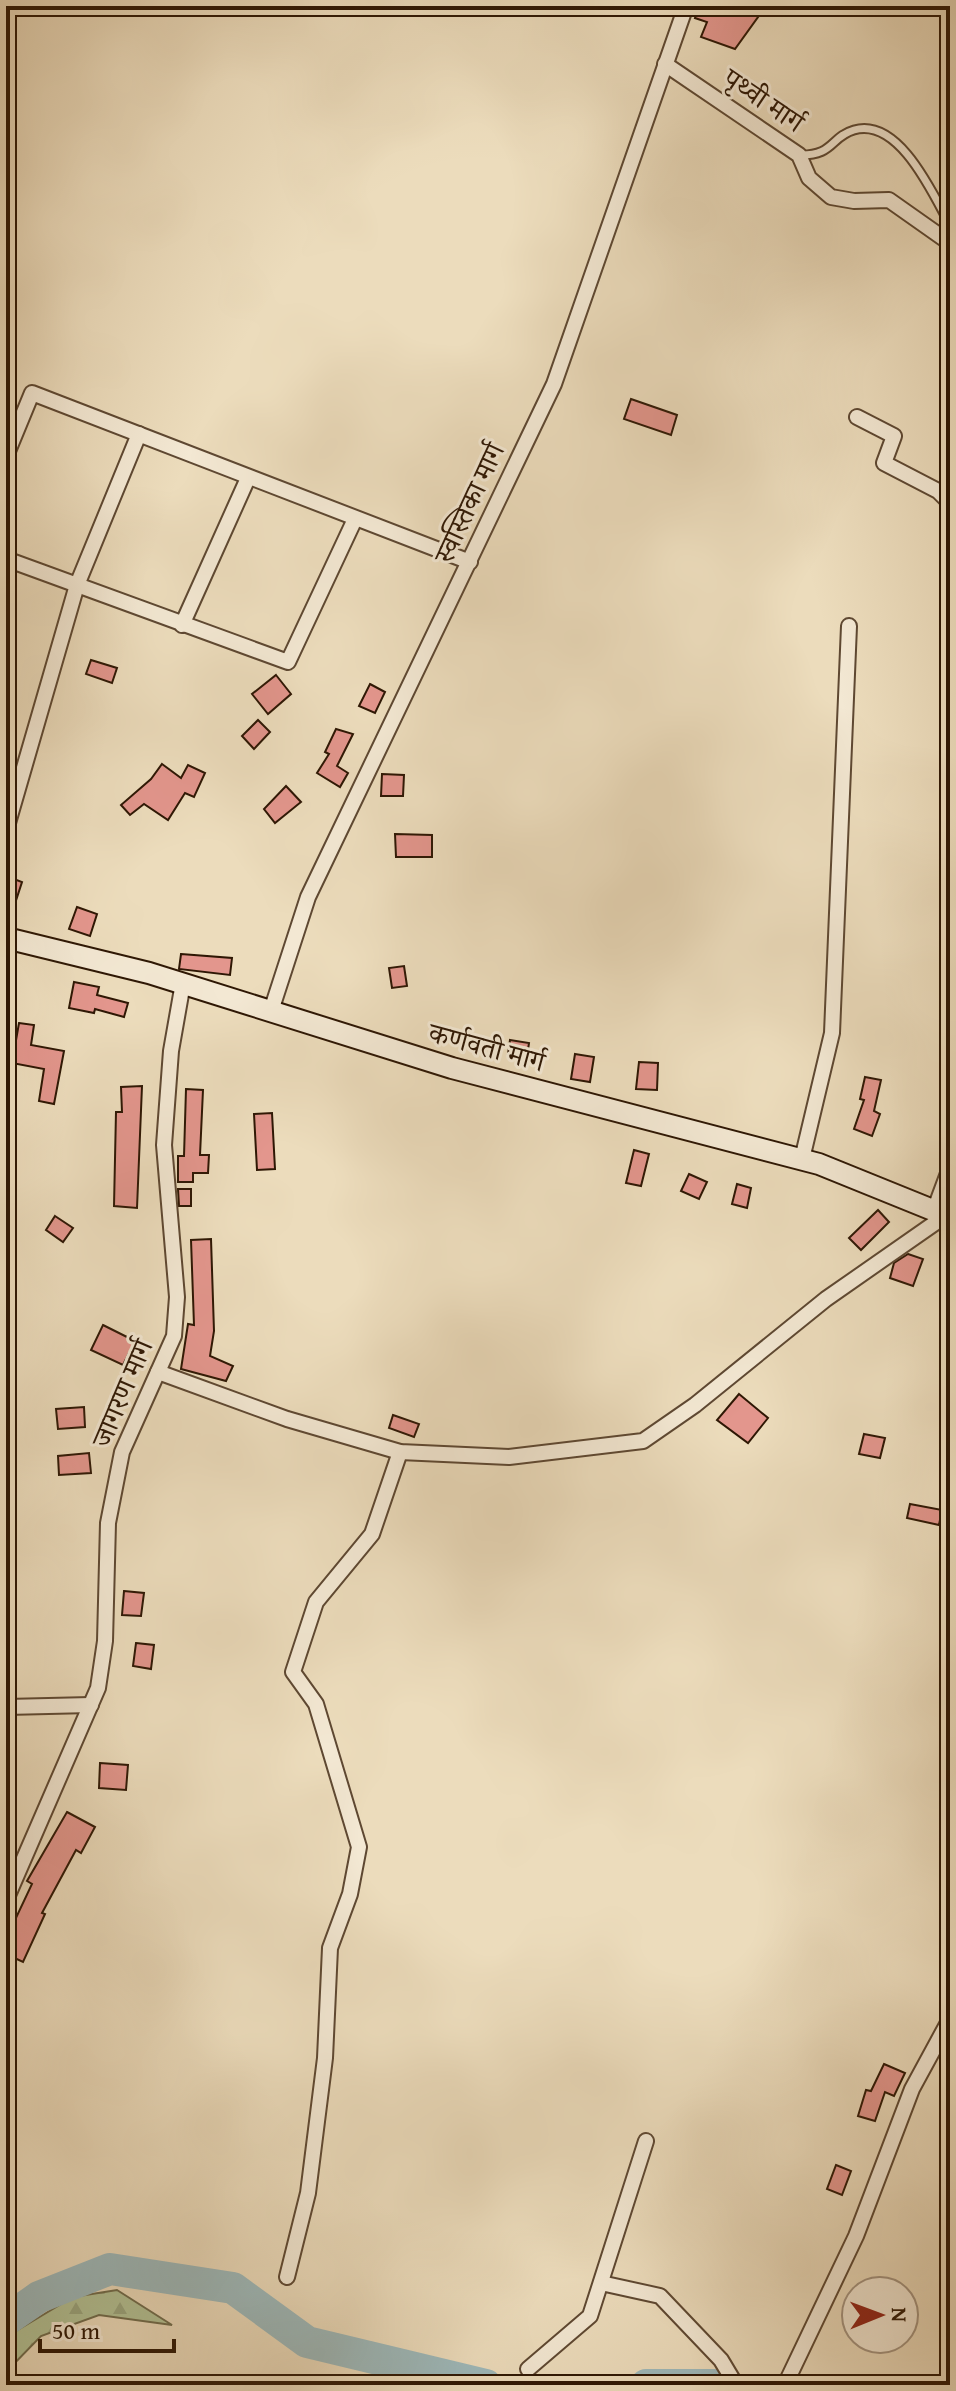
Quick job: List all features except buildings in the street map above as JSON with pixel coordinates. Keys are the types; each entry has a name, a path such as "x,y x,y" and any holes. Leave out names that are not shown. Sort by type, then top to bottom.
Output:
{"main road":[{"name":"कर्णवती मार्ग","path":"6,938 183,983 452,1068 802,1159 943,1215"}],"street":[{"name":"स्वस्तिका मार्ग","path":"271,1011 308,897 554,384 686,6"},
{"name":"पृथ्वी मार्ग","path":"665,64 799,155 809,178 831,197 854,201 889,200 950,243"},
{"path":"6,456 32,393 470,562"},
{"path":"857,417 894,436 884,463 938,491 950,503"},
{"path":"6,830 77,585 139,434"},
{"path":"182,625 248,478"},
{"path":"6,559 288,662 355,519"},
{"path":"802,1159 832,1033 849,626"},
{"name":"जागरण मार्ग","path":"6,1900 98,1688 105,1641 108,1523 122,1452 174,1336 177,1297 164,1145 171,1051 183,983"},
{"path":"158,1372 287,1419 400,1452 509,1457 643,1441 695,1405 826,1299 943,1215 950,1168"},
{"path":"287,2277 308,2193 325,2058 330,1948 350,1894 359,1847 316,1704 293,1672 316,1602 372,1534 400,1452"},
{"path":"6,1707 91,1705"},
{"path":"787,2381 856,2236 912,2089 950,2019"},
{"path":"528,2369 590,2316 646,2141"},
{"path":"601,2283 660,2296 721,2360 736,2385"}],"lane":[{"path":"799,155 819,156 853,130 877,130 898,142 950,225"}],"green space":[{"path":"117,2290 172,2325 99,2315 41,2336 6,2372 6,2337 73,2297"}],"waterway":[{"path":"6,2320 39,2297 110,2269 233,2288 307,2342 486,2385"},
{"path":"646,2385 715,2385"}]}
